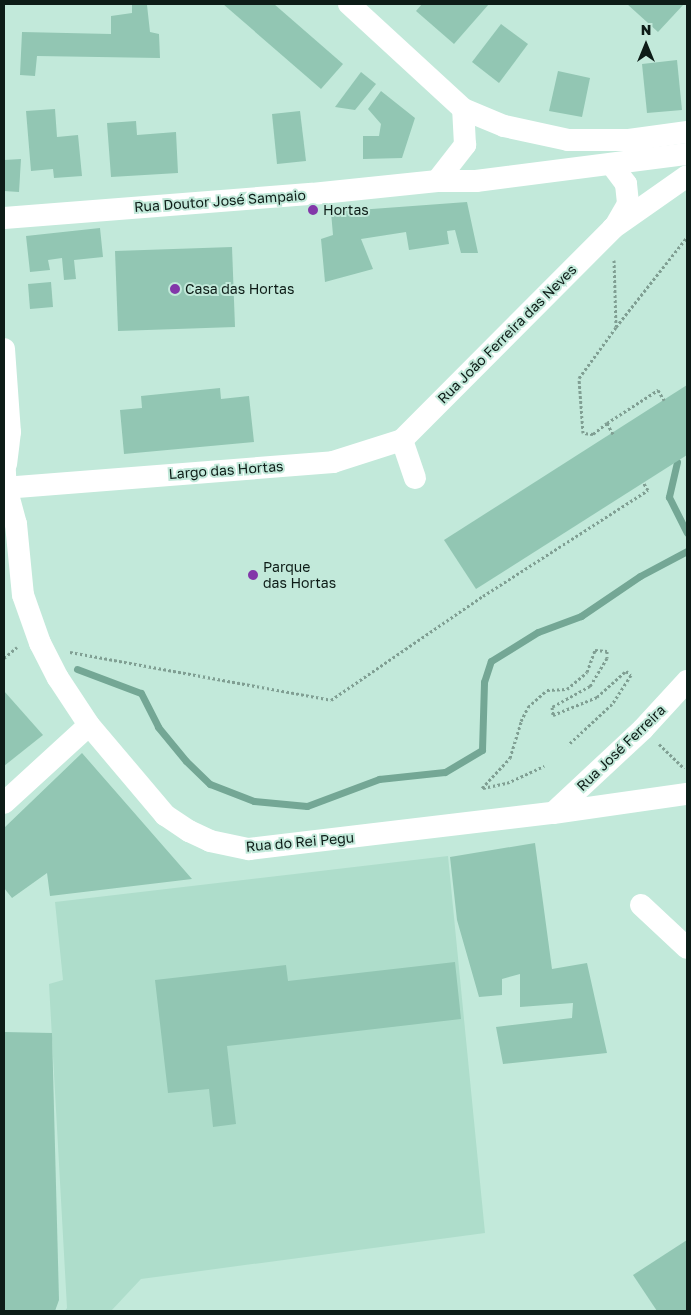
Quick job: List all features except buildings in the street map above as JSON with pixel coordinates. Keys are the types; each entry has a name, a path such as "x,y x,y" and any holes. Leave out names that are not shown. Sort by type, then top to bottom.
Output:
{"street":[{"path":"349,4 463,109 504,126 568,140 629,140 687,132"},
{"path":"437,182 464,145 463,109"},
{"name":"Rua Doutor José Sampaio","path":"4,218 312,194 437,182 476,181 687,154"},
{"path":"610,164 626,184 628,204 613,228"},
{"path":"613,228 687,176"},
{"name":"Rua João Ferreira das Neves","path":"402,440 613,228"},
{"name":"Rua do Rei Pegu","path":"4,349 10,432 5,459 5,487 16,524 23,595 40,644 58,678 89,725 165,816 210,841 249,849 553,813 687,794"},
{"path":"402,440 415,478"},
{"name":"Largo das Hortas","path":"5,487 333,462 402,440"},
{"name":"Rua José Ferreira","path":"553,813 643,730 687,682"},
{"path":"4,802 89,725"},
{"path":"641,905 687,948"}],"path":[{"path":"664,400 658,390 592,434 583,433 579,378 687,236"},
{"path":"614,251 616,327"},
{"path":"607,423 613,434"},
{"path":"40,644 62,651 331,700 483,596 648,490 643,482"},
{"path":"4,658 18,646"},
{"path":"544,766 508,783 482,788 510,758 521,721 528,707 547,690 567,690 587,672 595,650 606,651 607,658 590,686 552,707 553,715 596,698 626,671 631,675 612,704 568,745"},
{"path":"657,741 684,768"}],"shaded area":[{"path":"448,856 485,1233 141,1279 111,1311 65,1311 67,1308 49,984 63,980 55,902"}],"waterway":[{"path":"677,462 669,497 687,533"},
{"path":"77,669 141,693 158,727 186,761 210,784 254,801 307,806 379,779 445,772 482,750 484,682 491,661 538,632 581,616 640,576 687,551"}],"place":[{"name":"Hortas","path":"313,210"},
{"name":"Casa das Hortas","path":"175,289"},
{"name":"Parque das Hortas","path":"253,575"}]}
